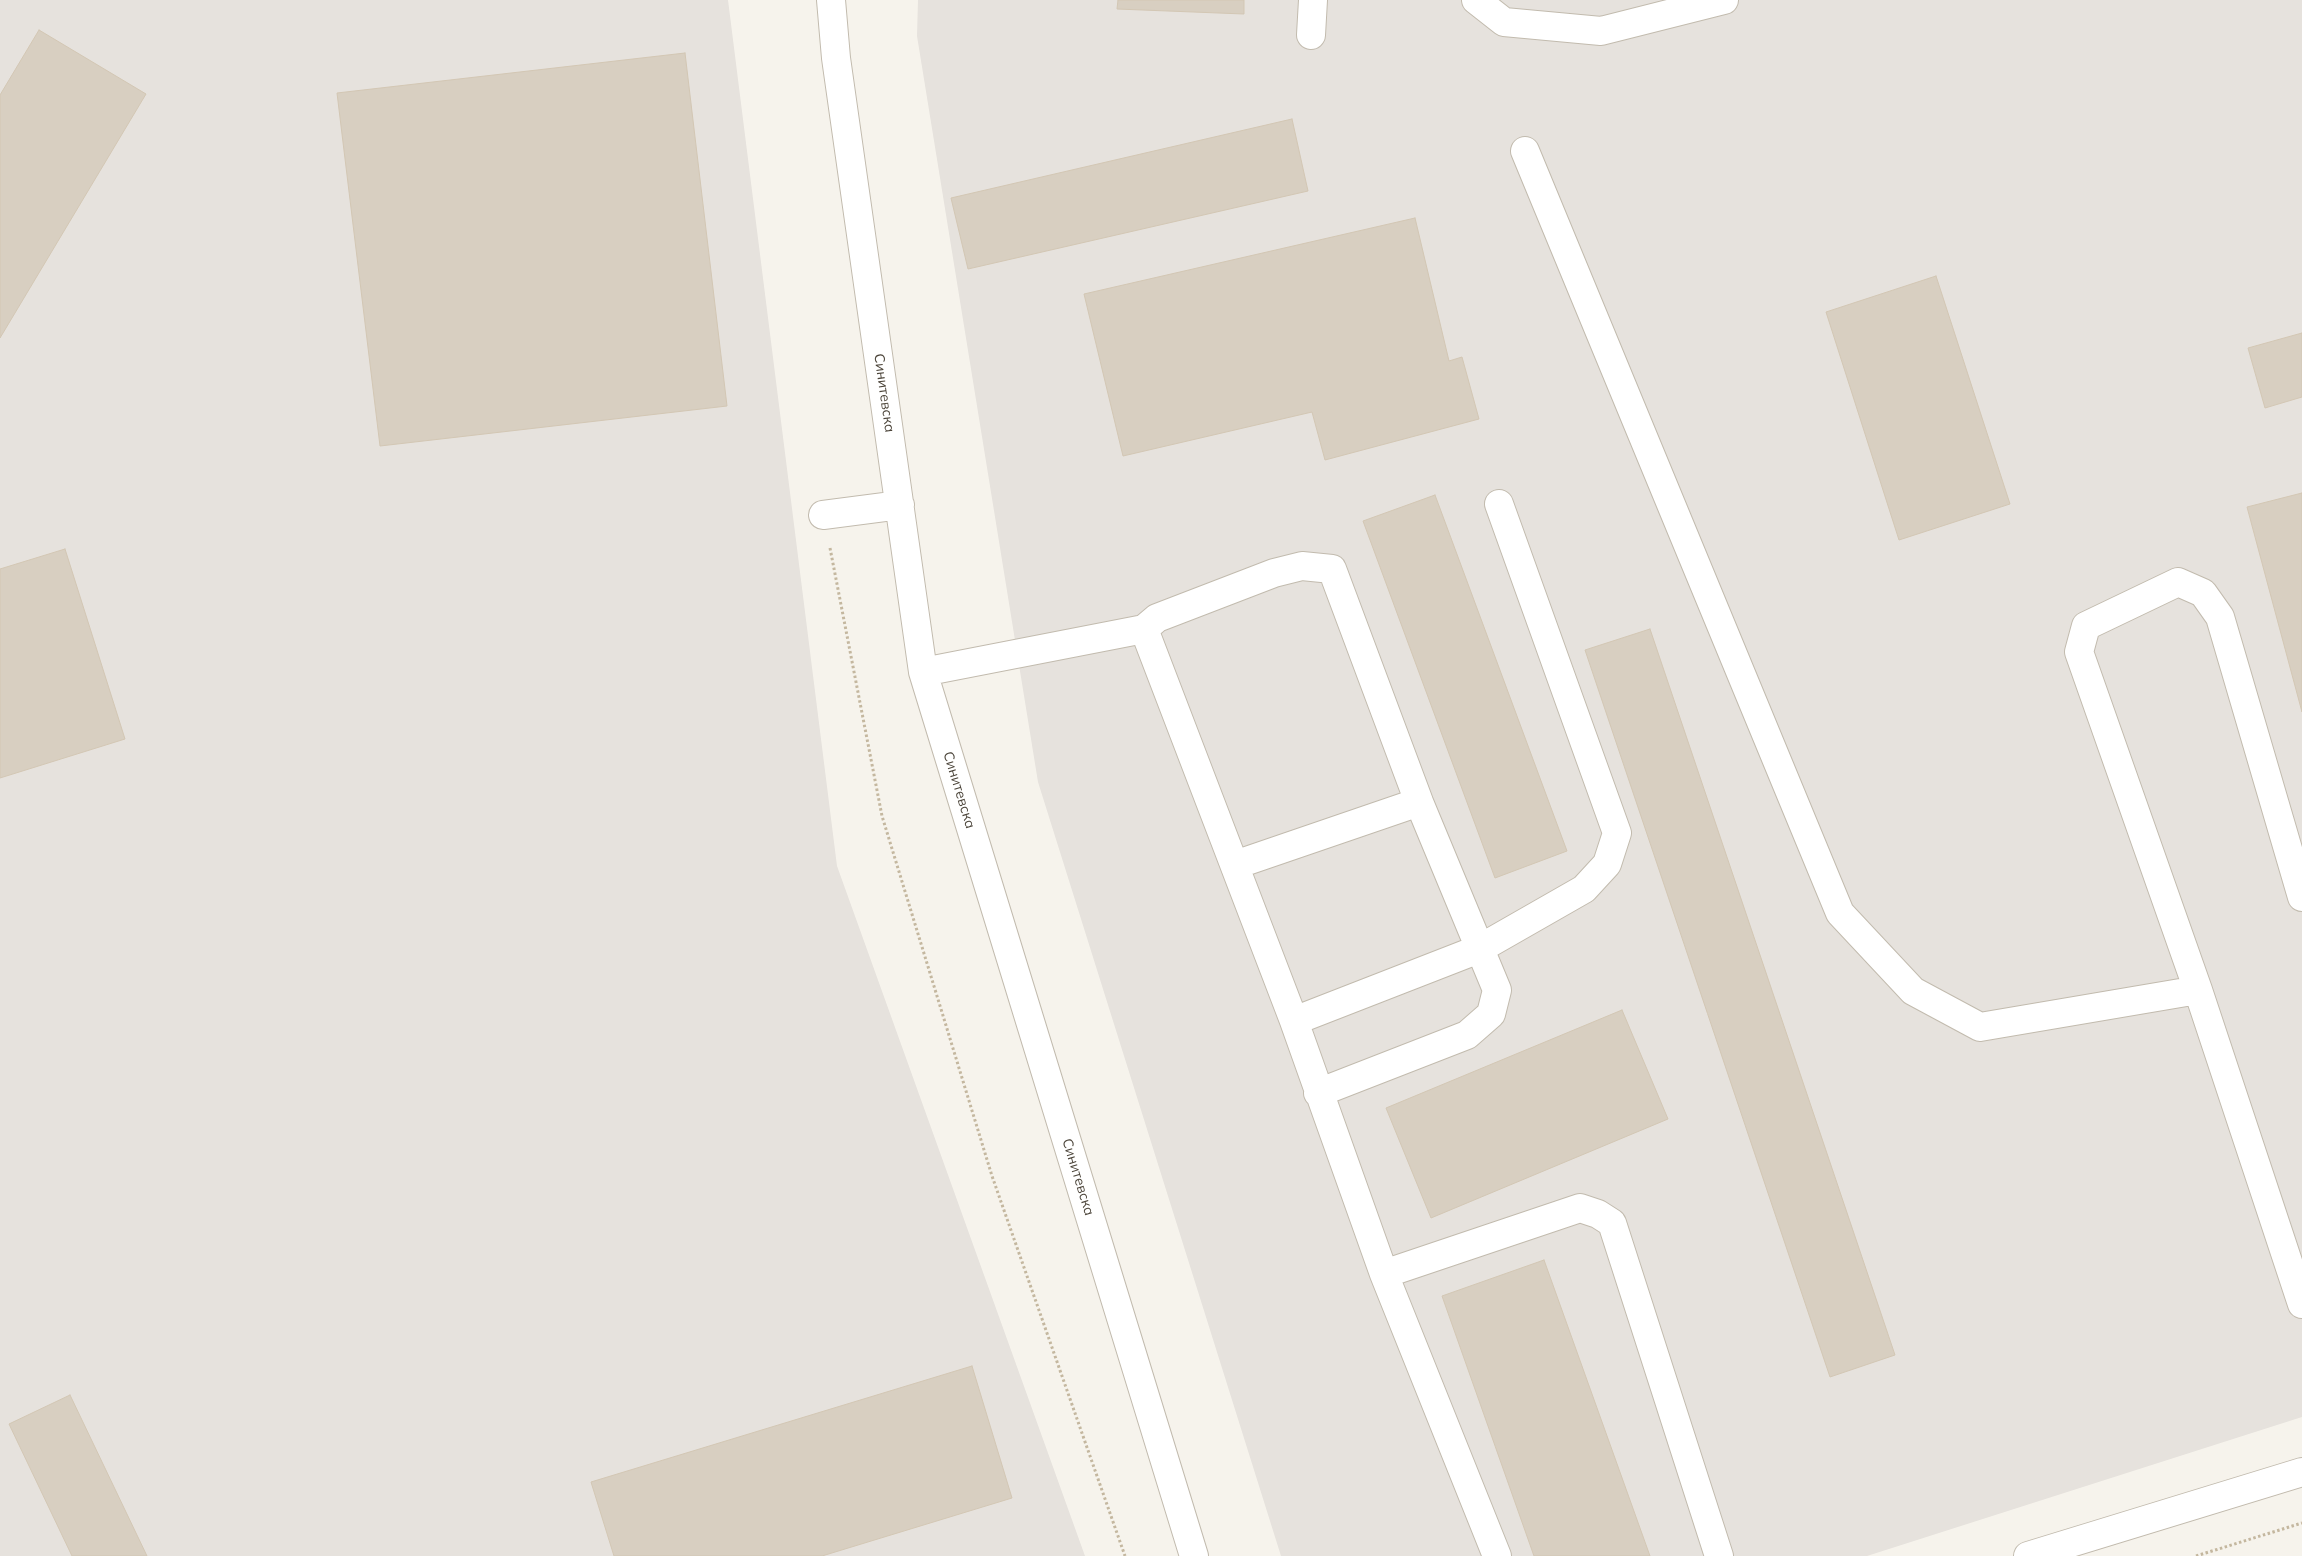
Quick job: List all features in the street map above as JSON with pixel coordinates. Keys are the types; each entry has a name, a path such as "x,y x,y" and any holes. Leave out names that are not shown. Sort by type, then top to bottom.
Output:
{"street":[{"name":"Синитевска","path":"831,0 836,58 923,672 1194,1556"},
{"path":"1311,34 1313,0"},
{"path":"1476,0 1504,22 1601,31 1724,0"},
{"path":"1526,152 1840,913 1913,991 1980,1027 2198,990"},
{"path":"1294,1021 1480,949 1584,889 1607,864 1617,833 1499,504"},
{"path":"823,515 900,505"},
{"path":"923,672 1144,629 1157,618 1274,573 1302,566 1332,569 1419,802 1497,990 1491,1014 1467,1035 1318,1093"},
{"path":"2302,897 2220,617 2203,594 2178,582 2086,626 2079,652 2198,990 2302,1304"},
{"path":"1144,629 1294,1021 1318,1093 1384,1274 1498,1556"},
{"path":"1235,865 1419,802"},
{"path":"1384,1274 1580,1208 1598,1214 1612,1223 1719,1556"},
{"path":"2028,1556 2302,1472"}],"path":[{"path":"823,515 882,816 992,1176 1125,1556"},
{"path":"2196,1556 2302,1523"}],"shaded area":[{"path":"0,0 728,0 837,866 1085,1556 0,1556"},
{"path":"918,0 2302,0 2302,1417 1867,1556 1281,1556 1038,782 917,36"}],"building":[{"path":"1118,0 1244,0 1244,14 1117,9"},
{"path":"39,30 146,94 0,338 0,95"},
{"path":"685,53 727,406 380,446 337,93"},
{"path":"1292,119 1308,191 968,269 951,198"},
{"path":"1415,218 1449,361 1462,357 1479,419 1325,460 1312,412 1123,456 1084,294"},
{"path":"1936,276 2010,504 1899,540 1826,312"},
{"path":"2302,333 2302,397 2265,408 2248,348"},
{"path":"2302,493 2302,712 2247,507"},
{"path":"1435,495 1567,851 1495,878 1363,521"},
{"path":"65,549 125,739 0,778 0,569"},
{"path":"1650,629 1895,1355 1830,1377 1585,650"},
{"path":"1622,1010 1668,1119 1431,1218 1386,1108"},
{"path":"1544,1260 1650,1556 1534,1556 1442,1296"},
{"path":"972,1366 1012,1498 822,1556 614,1556 591,1482"},
{"path":"70,1395 147,1556 72,1556 9,1424"}]}
